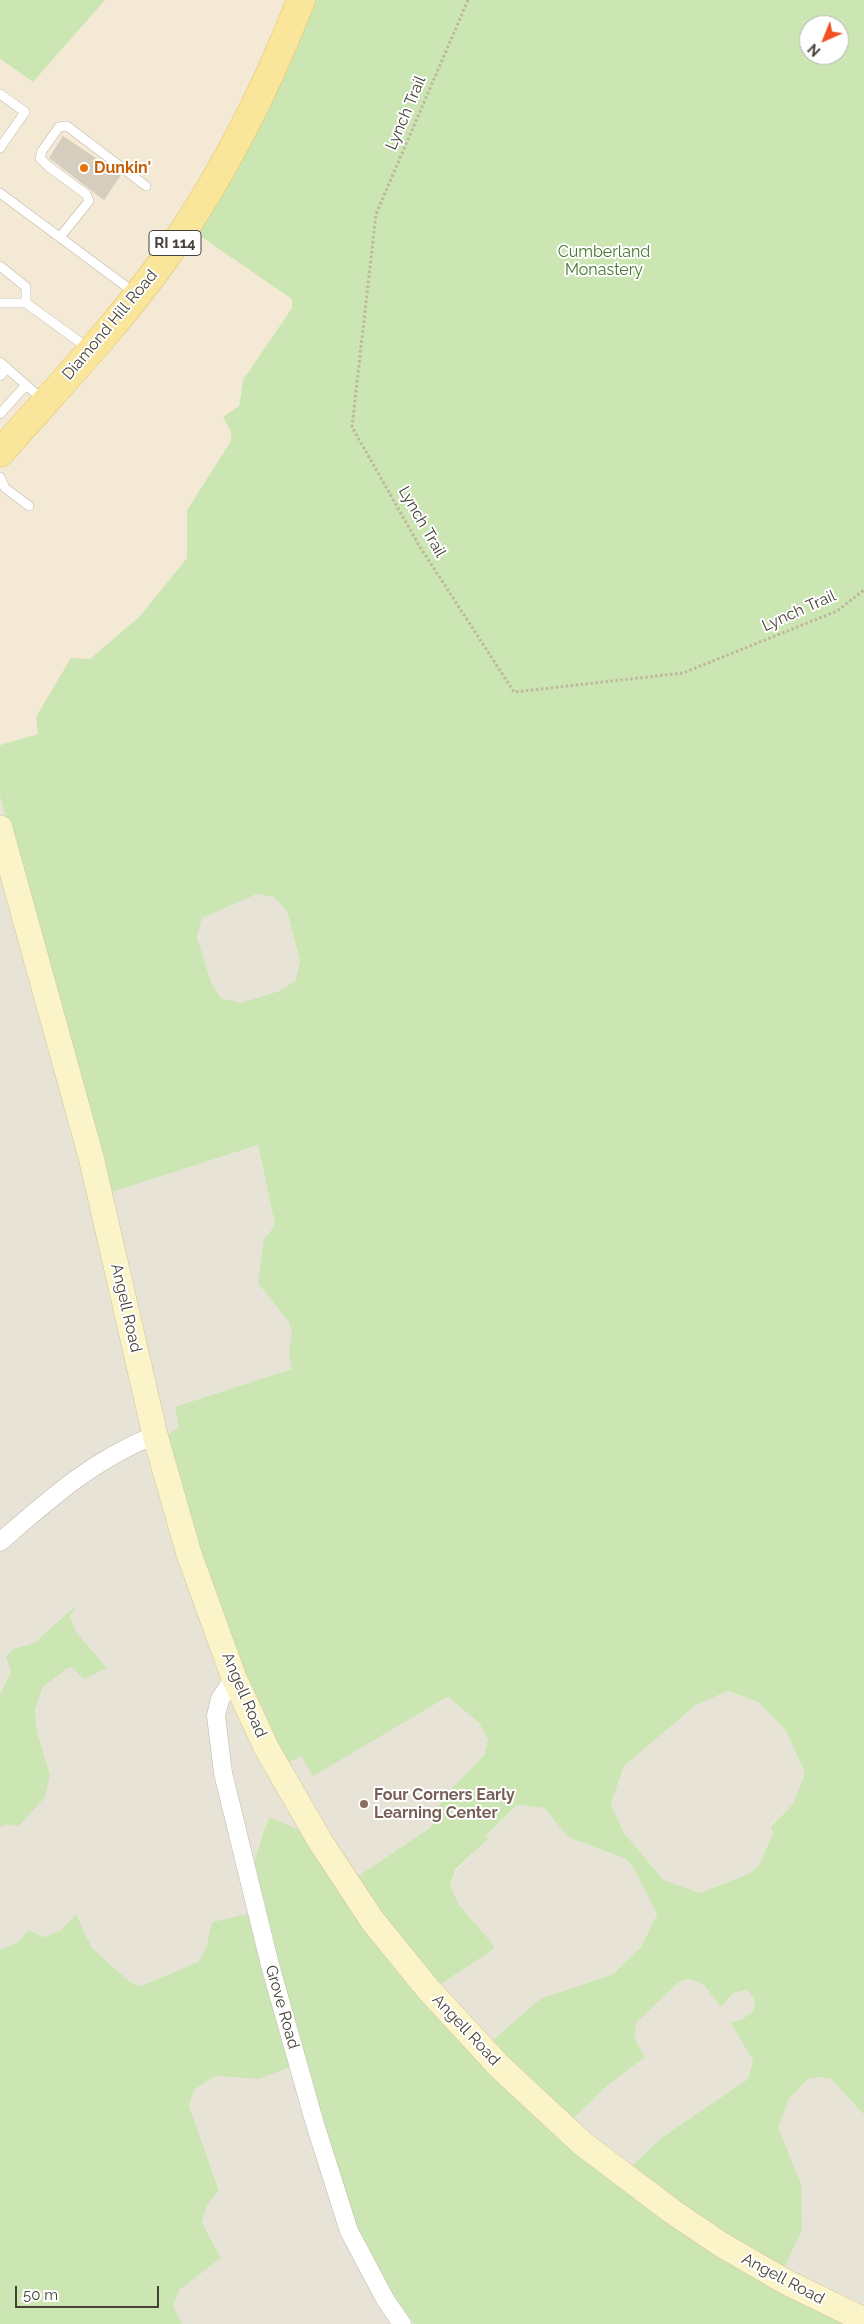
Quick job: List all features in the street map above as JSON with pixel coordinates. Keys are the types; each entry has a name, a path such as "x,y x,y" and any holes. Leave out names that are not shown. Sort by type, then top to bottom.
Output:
{"main road":[{"name":"Diamond Hill Road","path":"0,453 36,394 90,350 166,257 235,146 256,106 301,0"},
{"name":"Angell Road","path":"0,828 91,1157 155,1435 189,1554 234,1678 267,1749 281,1774 320,1841 372,1920 428,1989 500,2067 583,2144 673,2212 722,2245 786,2282 864,2320"}],"street":[{"path":"0,1542 67,1484 95,1464 128,1446 155,1435"},
{"name":"Grove Road","path":"234,1678 220,1699 216,1716 223,1772 270,1964 315,2124 348,2231 385,2299 402,2324"}],"lane":[{"path":"0,94 25,112 0,148"},
{"path":"60,237 88,201 86,194 49,167 40,158 42,151 59,127 67,126 146,186"},
{"path":"0,193 137,294"},
{"path":"0,266 26,287 26,303"},
{"path":"0,303 26,303 90,350"},
{"path":"0,376 4,365 36,394 0,414"},
{"path":"0,477 5,488 29,506"}],"path":[{"name":"Lynch Trail","path":"468,0 376,214 352,427 420,546 514,692 683,673 837,611 864,590"}],"shaded area":[{"path":"105,0 308,0 187,227 276,286 292,299 292,308 243,380 231,441 187,510 187,558 140,616 90,659 38,734 0,745 0,59 33,82"},
{"path":"0,796 102,1194 258,1145 275,1225 264,1239 293,1327 371,1718 422,1704 436,1695 450,1697 479,1723 488,1740 484,1755 451,1789 435,1810 431,1827 354,1879 270,1818 259,1843 253,1885 256,1912 212,1922 206,1948 198,1962 141,1986 130,1982 92,1948 76,1914 60,1931 43,1937 29,1930 18,1942 0,1950 0,1828 7,1824 50,1774 37,1731 35,1710 43,1687 68,1668 107,1668 76,1632 70,1616 74,1606 34,1643 13,1649 6,1657 11,1672 0,1694"},
{"path":"257,894 274,897 287,911 300,961 295,981 279,991 242,1003 221,998 211,982 197,937 202,918"},
{"path":"728,1691 758,1702 786,1731 805,1773 793,1804 770,1826 773,1833 759,1865 748,1874 700,1893 664,1880 624,1833 611,1804 624,1766 696,1705"},
{"path":"517,1805 544,1808 568,1837 626,1859 633,1867 657,1914 641,1947 613,1974 540,1999 486,2046 435,1988 494,1949 492,1943 460,1906 450,1886 457,1869 489,1838 486,1837"},
{"path":"690,1979 704,1985 721,2007 733,1993 747,1990 755,2000 753,2011 741,2020 730,2022 753,2061 748,2079 661,2138 629,2169 573,2119 608,2085 645,2057 635,2039 636,2023 679,1982"},
{"path":"301,2063 371,2263 414,2324 182,2324 173,2306 179,2289 221,2258 202,2221 207,2205 219,2189 189,2106 194,2090 215,2076 259,2079"},
{"path":"818,2077 831,2079 864,2115 864,2314 784,2268 778,2128 789,2099 808,2079"}],"green space":[{"path":"0,0 105,0 33,82 0,59"},
{"name":"Cumberland Monastery","path":"308,0 864,0 864,2115 831,2079 818,2077 808,2079 789,2099 778,2128 801,2183 802,2230 784,2268 864,2324 414,2324 371,2263 341,2199 301,2063 259,2079 215,2076 194,2090 189,2106 219,2190 207,2205 202,2222 221,2258 179,2290 173,2306 182,2324 0,2324 0,1950 18,1942 29,1930 43,1937 60,1931 76,1914 92,1948 130,1982 141,1986 198,1962 206,1948 212,1922 256,1912 255,1863 260,1841 270,1817 310,1835 354,1879 431,1827 435,1810 451,1789 484,1755 488,1740 479,1723 447,1697 313,1776 301,1756 285,1764 214,1603 162,1439 179,1427 175,1407 292,1369 289,1354 292,1334 289,1322 258,1283 264,1239 275,1225 258,1145 102,1195 0,796 0,745 38,734 36,717 71,658 90,659 140,616 187,558 187,510 231,441 231,432 223,417 239,406 243,380 292,308 292,299 187,227","holes":["257,894 274,897 287,911 300,961 295,981 279,991 241,1003 221,998 211,982 197,937 202,918","728,1691 758,1702 786,1731 805,1773 793,1804 770,1827 773,1833 759,1865 748,1874 700,1893 664,1880 624,1833 611,1804 624,1766 696,1705","517,1805 544,1808 568,1837 626,1859 633,1867 657,1914 641,1947 613,1974 540,1999 486,2046 435,1988 494,1949 492,1943 460,1906 450,1886 456,1869 489,1838 486,1836","690,1979 704,1985 721,2007 733,1993 747,1990 755,2000 753,2011 741,2020 730,2022 753,2061 748,2079 661,2138 629,2169 573,2119 608,2085 645,2057 635,2039 636,2023 679,1982"]},
{"path":"76,1605 70,1616 76,1632 107,1668 84,1679 73,1668 68,1668 43,1687 35,1710 37,1731 50,1774 45,1797 19,1826 7,1824 0,1828 0,1694 11,1672 6,1657 13,1649 34,1643"}],"building":[{"name":"Dunkin'","path":"63,136 121,175 104,200 49,158"}],"place":[{"name":"Dunkin'","path":"84,168"},
{"name":"Four Corners Early Learning Center","path":"364,1804"}]}
